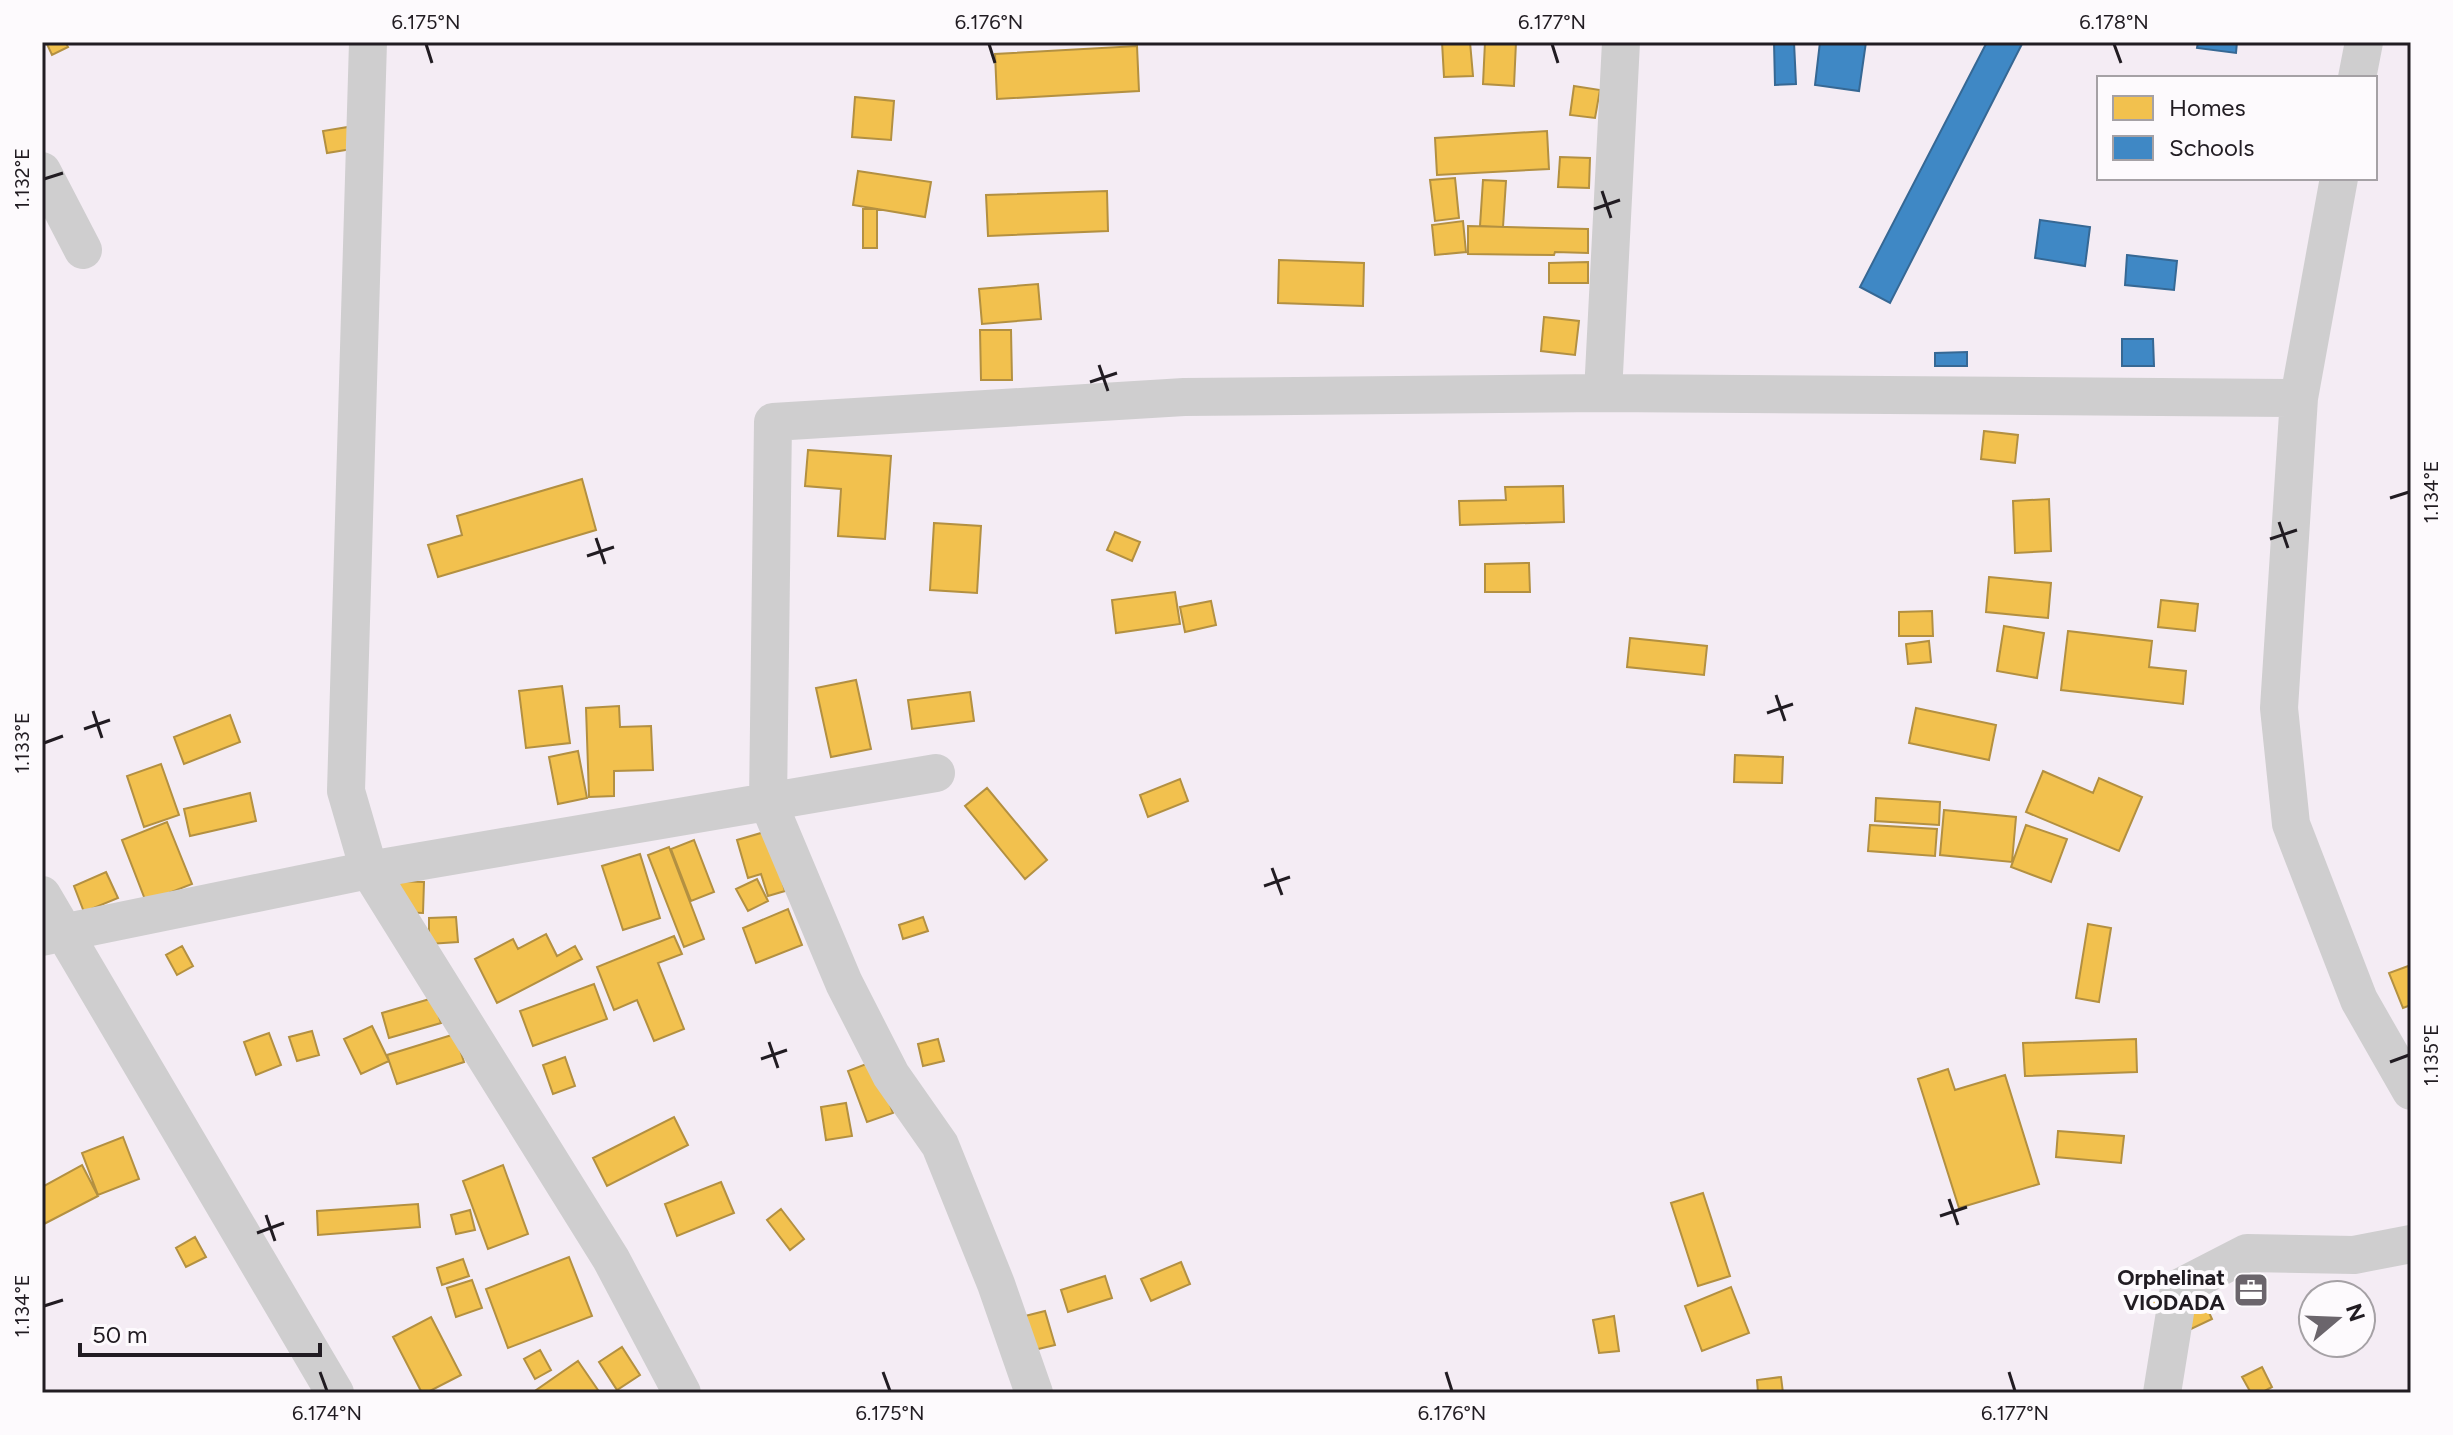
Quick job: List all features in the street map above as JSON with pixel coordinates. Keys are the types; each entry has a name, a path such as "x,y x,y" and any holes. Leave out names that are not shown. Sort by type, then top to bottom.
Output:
{"street":[{"path":"368,42 346,791 369,870 611,1259 682,1393"},
{"path":"1603,393 1621,42"},
{"path":"2357,76 2364,42"},
{"path":"42,171 83,250"},
{"path":"2339,180 2299,398 2279,708 2291,824 2359,1000 2411,1091"},
{"path":"1034,1393 996,1284 940,1145 891,1075 844,983 768,802 773,422 1184,397 1603,393 2299,398"},
{"path":"52,935 369,870 936,773"},
{"path":"42,895 52,935 335,1393"},
{"path":"2162,1393 2179,1288 2247,1253 2354,1255 2411,1244"}],"building: Homes":[{"path":"46,42 65,42 68,47 52,55"},
{"path":"1442,42 1470,42 1473,76 1444,77"},
{"path":"1485,42 1516,42 1514,86 1483,84"},
{"path":"1137,46 1139,91 997,99 995,54"},
{"path":"1574,86 1600,90 1595,118 1570,115"},
{"path":"855,97 894,101 891,140 852,137"},
{"path":"348,127 352,149 327,153 323,131"},
{"path":"1547,131 1549,169 1437,175 1435,138"},
{"path":"1560,157 1590,158 1589,188 1558,187"},
{"path":"858,171 931,182 925,217 853,205"},
{"path":"1455,178 1459,218 1435,221 1430,180"},
{"path":"1483,180 1506,181 1503,227 1480,226"},
{"path":"1107,191 1108,231 988,236 986,195"},
{"path":"863,209 877,209 877,248 863,248"},
{"path":"1463,221 1466,252 1435,255 1432,225"},
{"path":"1468,226 1588,229 1588,253 1468,254"},
{"path":"1279,260 1364,263 1363,306 1278,303"},
{"path":"1588,262 1588,283 1549,283 1549,263"},
{"path":"1038,284 1041,319 982,324 979,289"},
{"path":"1544,317 1579,321 1575,355 1541,351"},
{"path":"980,330 1011,330 1012,380 981,380"},
{"path":"1984,431 2018,435 2015,463 1981,459"},
{"path":"808,450 891,456 885,539 838,536 841,489 805,486"},
{"path":"582,479 596,530 438,577 428,545 462,535 457,516"},
{"path":"1563,486 1564,522 1460,525 1459,501 1506,500 1505,487"},
{"path":"2049,499 2051,551 2015,553 2013,501"},
{"path":"934,523 981,526 977,593 930,590"},
{"path":"1115,532 1140,542 1132,561 1107,550"},
{"path":"1529,563 1530,592 1485,592 1485,564"},
{"path":"1989,577 2051,583 2048,618 1986,612"},
{"path":"1175,592 1180,624 1116,633 1112,600"},
{"path":"2161,600 2198,604 2195,631 2158,627"},
{"path":"1211,601 1216,625 1185,632 1180,607"},
{"path":"1932,611 1933,636 1899,636 1899,612"},
{"path":"2004,626 2044,633 2037,678 1997,671"},
{"path":"2068,631 2152,641 2149,667 2186,671 2183,704 2061,690"},
{"path":"1630,638 1707,646 1704,675 1627,667"},
{"path":"1929,641 1931,662 1908,664 1906,644"},
{"path":"856,680 871,749 831,757 816,688"},
{"path":"562,686 570,743 526,748 519,691"},
{"path":"970,692 974,721 912,729 908,700"},
{"path":"619,706 620,727 651,726 653,770 614,771 614,796 589,797 586,708"},
{"path":"1916,708 1996,725 1989,760 1909,743"},
{"path":"230,715 240,742 184,764 174,737"},
{"path":"578,751 587,798 558,804 549,757"},
{"path":"1735,755 1783,757 1782,783 1734,782"},
{"path":"161,764 179,815 144,827 127,776"},
{"path":"2043,771 2093,793 2099,778 2142,797 2119,851 2026,812"},
{"path":"1180,779 1188,801 1148,817 1140,795"},
{"path":"987,788 1047,860 1025,879 965,806"},
{"path":"250,793 256,821 190,836 184,809"},
{"path":"1876,798 1940,802 1939,825 1875,821"},
{"path":"1944,810 2016,817 2012,862 1940,855"},
{"path":"167,822 192,884 146,902 122,840"},
{"path":"1870,825 1937,829 1935,856 1868,851"},
{"path":"2026,825 2067,839 2051,882 2011,867"},
{"path":"768,831 785,891 768,896 761,874 748,878 737,840"},
{"path":"694,840 714,892 691,901 671,849"},
{"path":"669,847 704,939 684,947 648,855"},
{"path":"640,854 660,918 623,930 602,866"},
{"path":"106,872 118,898 84,912 74,886"},
{"path":"757,879 768,901 748,911 736,889"},
{"path":"395,881 424,882 423,913 395,912"},
{"path":"788,909 802,945 756,963 743,928"},
{"path":"456,917 458,942 429,944 429,918"},
{"path":"923,917 928,931 903,939 899,925"},
{"path":"2088,924 2111,928 2099,1002 2076,998"},
{"path":"546,934 557,956 575,946 582,959 497,1003 475,959 513,939 518,949"},
{"path":"674,936 682,954 658,963 684,1029 654,1041 637,1000 614,1010 597,967"},
{"path":"182,946 193,966 177,975 166,955"},
{"path":"2411,965 2411,1005 2403,1008 2389,973"},
{"path":"594,984 607,1019 533,1046 520,1011"},
{"path":"433,998 441,1023 389,1038 382,1013"},
{"path":"372,1026 389,1061 361,1074 344,1039"},
{"path":"312,1031 319,1055 297,1061 289,1037"},
{"path":"269,1033 281,1065 256,1075 244,1042"},
{"path":"455,1034 464,1062 397,1084 387,1055"},
{"path":"938,1039 944,1061 923,1066 918,1044"},
{"path":"2136,1039 2137,1072 2025,1076 2023,1043"},
{"path":"565,1057 575,1086 553,1094 543,1065"},
{"path":"874,1061 893,1113 867,1122 848,1071"},
{"path":"1948,1069 1955,1090 2005,1075 2039,1184 1959,1208 1918,1079"},
{"path":"846,1103 852,1136 826,1140 821,1107"},
{"path":"674,1117 688,1145 607,1186 593,1158"},
{"path":"2058,1131 2124,1136 2121,1163 2056,1157"},
{"path":"123,1137 139,1179 98,1195 82,1153"},
{"path":"82,1165 98,1196 42,1225 42,1187"},
{"path":"503,1165 528,1234 488,1249 463,1181"},
{"path":"721,1182 734,1213 677,1236 665,1204"},
{"path":"1703,1193 1730,1276 1698,1286 1671,1203"},
{"path":"418,1204 420,1227 318,1235 317,1211"},
{"path":"781,1209 804,1239 790,1250 767,1220"},
{"path":"470,1210 475,1230 456,1234 451,1215"},
{"path":"195,1237 206,1257 186,1267 176,1248"},
{"path":"569,1257 592,1316 508,1348 486,1289"},
{"path":"463,1259 469,1276 442,1285 437,1268"},
{"path":"1181,1262 1190,1284 1151,1301 1141,1279"},
{"path":"1105,1276 1112,1298 1068,1312 1061,1290"},
{"path":"472,1280 482,1308 456,1317 447,1288"},
{"path":"2195,1282 2212,1319 2170,1339 2152,1302"},
{"path":"1731,1287 1749,1333 1702,1351 1685,1306"},
{"path":"1045,1311 1055,1345 1034,1350 1025,1316"},
{"path":"1614,1316 1619,1351 1599,1353 1593,1320"},
{"path":"431,1317 461,1375 422,1393 393,1337"},
{"path":"622,1347 640,1375 617,1390 599,1362"},
{"path":"540,1350 551,1370 535,1379 524,1359"},
{"path":"578,1361 600,1393 532,1393"},
{"path":"2262,1367 2272,1387 2261,1393 2251,1393 2242,1377"},
{"path":"1781,1377 1783,1393 1758,1393 1757,1380"}],"building: Schools":[{"path":"1774,42 1794,42 1796,84 1775,85"},
{"path":"1820,42 1866,42 1859,91 1815,85"},
{"path":"1987,42 2023,42 1890,303 1860,287"},
{"path":"2198,42 2237,42 2236,53 2197,48"},
{"path":"2040,220 2090,227 2085,266 2035,258"},
{"path":"2127,255 2177,261 2174,290 2125,285"},
{"path":"2122,339 2153,339 2154,366 2122,366"},
{"path":"1967,352 1967,366 1935,366 1935,353"}],"place":[{"name":"Orphelinat VIODADA","path":"2251,1290"}]}
